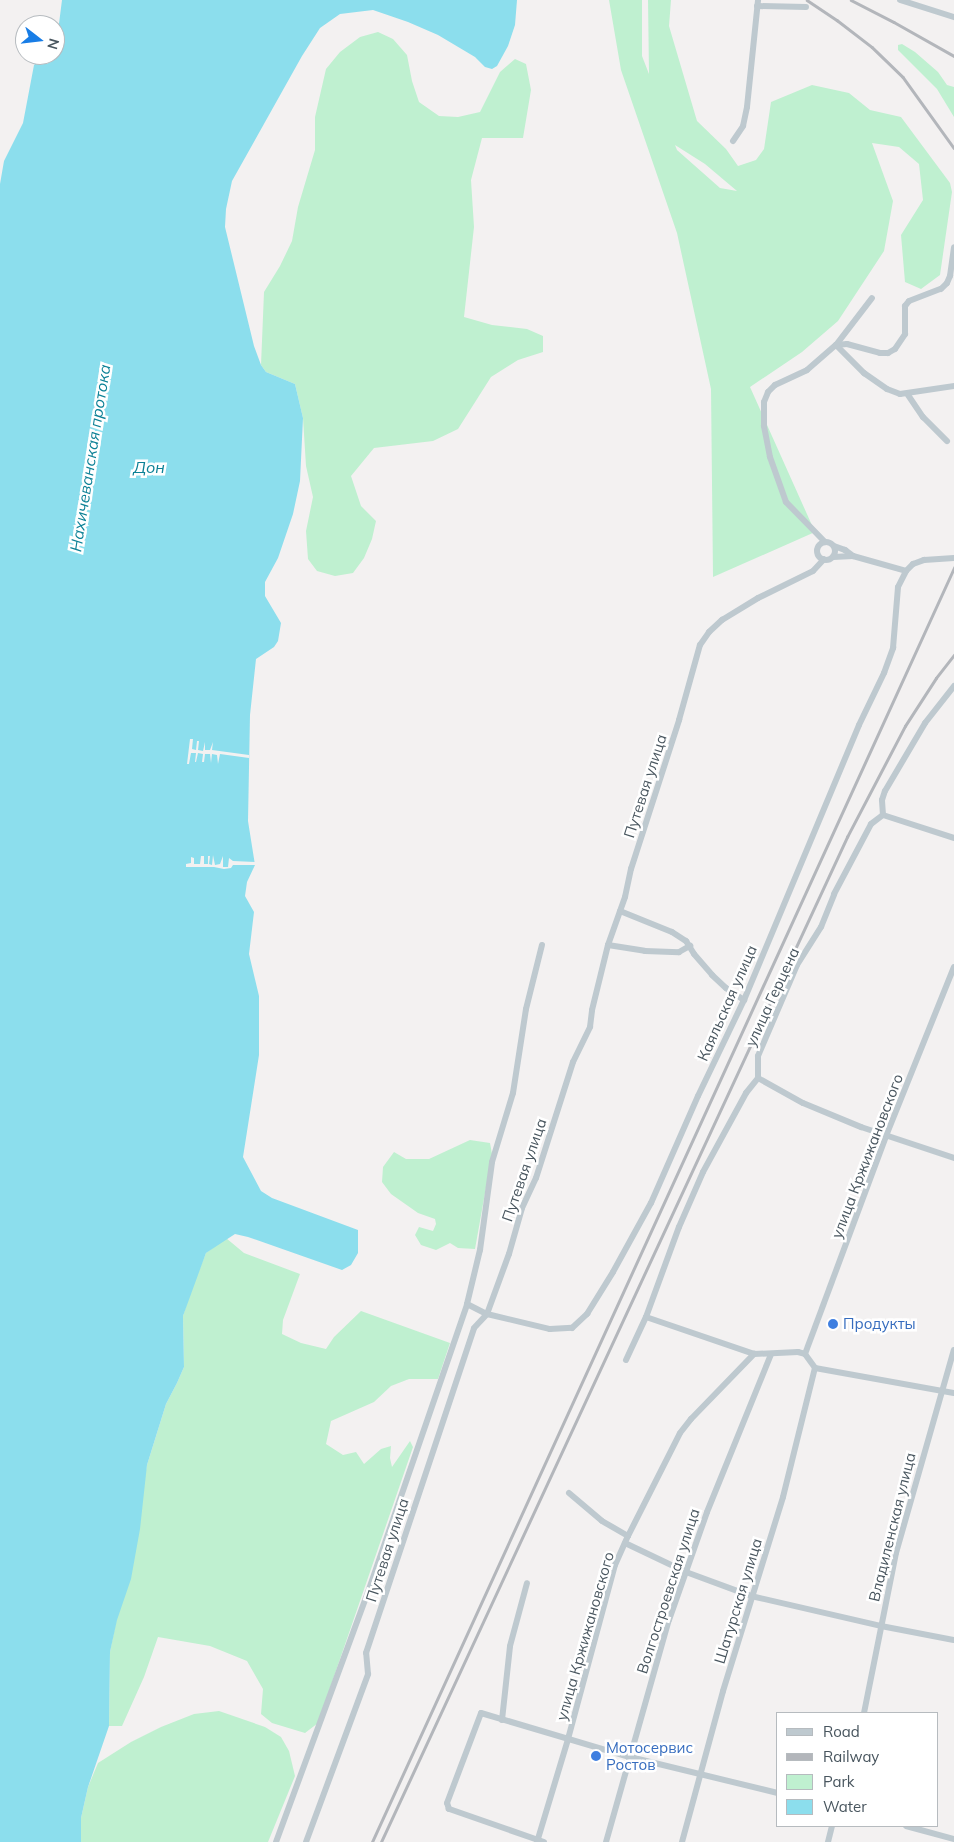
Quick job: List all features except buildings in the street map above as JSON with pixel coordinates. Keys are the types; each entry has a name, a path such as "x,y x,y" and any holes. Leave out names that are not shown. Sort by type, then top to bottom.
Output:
{"street":[{"path":"900,0 954,16"},
{"path":"732,141 743,126 757,3 806,7"},
{"path":"836,345 847,344 880,353 888,353 896,349 905,334 904,306 909,301 940,289 947,283 950,276 954,247"},
{"path":"824,559 818,555 817,551 818,547 825,542 786,502 770,456 764,426 764,402 768,392 775,385 807,370 836,345 872,298"},
{"path":"836,345 864,373 886,389 900,394 954,386"},
{"path":"908,394 923,417 947,441"},
{"name":"Путевая улица","path":"825,542 845,550 853,556"},
{"path":"833,556 834,546"},
{"name":"Путевая улица","path":"306,1842 368,1674 366,1653 474,1328 487,1314 509,1254 522,1208 536,1178 573,1062 590,1027 592,1010 608,945 679,720 700,646 709,632 722,620 758,598 813,571 824,559 833,556 853,556 906,571"},
{"path":"906,571 913,564 924,560 954,558"},
{"name":"Каяльская улица","path":"467,1304 487,1314 550,1329 572,1328 587,1314 613,1272 651,1203 698,1096 744,1000 848,753 884,673 893,648 898,587 906,571"},
{"path":"954,686 925,723 885,791 882,800 883,815 954,838"},
{"name":"улица Герцена","path":"758,1078 758,1056 797,965 821,927 834,894 871,824 883,815"},
{"path":"620,911 672,932 686,941 694,954 712,974 726,988 744,1000"},
{"name":"Путевая улица","path":"276,1842 366,1598 467,1304 480,1250 492,1162 513,1093 526,1009 542,945"},
{"path":"608,945 645,951 679,952 690,946"},
{"name":"улица Кржижановского","path":"805,1354 886,1136 954,967"},
{"path":"626,1360 646,1318 703,1172 746,1093 758,1078 803,1103 886,1136 954,1158"},
{"path":"646,1318 754,1354 805,1354 815,1368 954,1393"},
{"name":"Владиленская улица","path":"864,1712 881,1626 913,1490 954,1350"},
{"name":"улица Кржижановского","path":"537,1841 568,1739 616,1565 626,1540 680,1433 691,1419 754,1354"},
{"name":"Волгостроевская улица","path":"606,1842 669,1620 707,1512 771,1354"},
{"name":"Шатурская улица","path":"682,1842 751,1596 786,1488 815,1368"},
{"path":"569,1493 626,1540 686,1572 751,1596 881,1626 954,1640"},
{"path":"502,1720 510,1646 527,1583"},
{"path":"544,1842 449,1809 447,1803 481,1713 630,1757 776,1794"},
{"path":"828,1842 832,1827"},
{"path":"910,1827 954,1838"}],"green space":[{"path":"609,0 642,0 642,56 649,74 648,0 671,0 669,26 697,121 726,149 738,166 756,160 764,149 771,102 812,85 849,93 870,110 901,117 950,183 952,192 940,275 921,289 905,282 901,235 923,200 919,164 899,147 872,143 893,201 884,251 838,321 802,352 750,387 815,532 713,577 711,389 677,233 621,70","holes":["675,145 705,164 737,191 720,188 677,150"]},
{"path":"378,32 393,39 407,55 412,81 419,102 439,116 458,117 480,112 500,72 515,59 526,64 531,90 523,138 482,138 471,180 474,227 464,317 492,325 527,329 543,336 543,352 518,360 491,377 458,429 433,441 374,448 351,476 361,506 376,521 372,539 364,558 353,573 335,576 317,571 308,559 306,531 313,497 306,466 303,418 295,384 266,372 261,365 264,292 280,266 292,241 298,207 315,150 315,117 326,69 340,52 360,37"},
{"path":"902,44 915,52 938,72 947,85 954,87 954,117 937,89 898,50 898,45"},
{"path":"470,1140 490,1143 492,1154 475,1249 458,1248 450,1243 436,1250 421,1245 415,1235 419,1227 433,1231 436,1224 435,1219 418,1213 391,1194 382,1182 383,1167 394,1152 406,1159 429,1159"},
{"path":"226,1238 244,1253 300,1274 283,1320 282,1334 301,1343 326,1349 334,1337 361,1311 450,1343 438,1379 409,1379 391,1386 374,1402 331,1421 326,1444 343,1455 356,1452 364,1464 381,1449 391,1446 390,1458 392,1467 410,1441 413,1447 318,1723 305,1733 272,1723 261,1714 263,1689 247,1661 210,1646 158,1637 144,1677 122,1726 109,1726 110,1652 147,1465 166,1404 184,1367 183,1316 190,1293 206,1253"},
{"path":"219,1711 265,1727 281,1737 289,1751 295,1776 268,1842 81,1842 81,1818 88,1787 98,1763 131,1742 161,1727 194,1714"}],"water":[{"name":"Дон","path":"62,0 517,0 515,25 508,46 497,66 492,69 485,67 475,57 438,35 408,22 373,10 340,14 320,28 302,56 232,181 226,209 225,227 254,346 261,365 266,372 295,384 303,418 300,481 293,514 278,558 265,582 265,596 281,623 278,641 274,647 256,659 250,715 248,821 255,865 247,882 245,896 254,912 249,954 259,996 259,1055 243,1157 261,1191 272,1198 358,1230 358,1253 351,1265 342,1270 235,1234 206,1253 183,1316 184,1367 166,1404 147,1465 140,1529 131,1579 117,1620 110,1652 109,1726 88,1787 81,1818 81,1842 0,1842 0,184 4,161 23,123 34,65 65,65 65,15 60,15"}],"pier":[{"path":"190,739 193,739 192,749 196,750 197,741 199,741 198,750 203,751 205,742 205,750 210,750 213,742 212,750 249,755 249,758 220,754 218,764 217,755 212,754 211,763 210,754 205,754 204,762 202,762 203,754 198,753 195,762 196,753 191,753 189,764 187,764"},
{"path":"213,855 215,865 220,864 223,856 223,867 228,867 229,858 233,861 255,862 255,865 233,865 231,868 224,869 186,867 186,864 191,863 191,857 194,858 194,864 200,864 201,856 204,856 204,864 208,864 208,856 210,856 209,864 212,865"}],"railway":[{"path":"807,0 872,47 903,77 954,148"},
{"path":"851,0 954,56"},
{"path":"372,1842 954,568"},
{"path":"381,1842 847,837 905,726 936,678 954,655"}],"place":[{"name":"Продукты","path":"833,1324"},
{"name":"Мотосервис Ростов","path":"596,1756"}],"water label":[{"name":"Нахичеванская протока","path":"90,458"}]}
